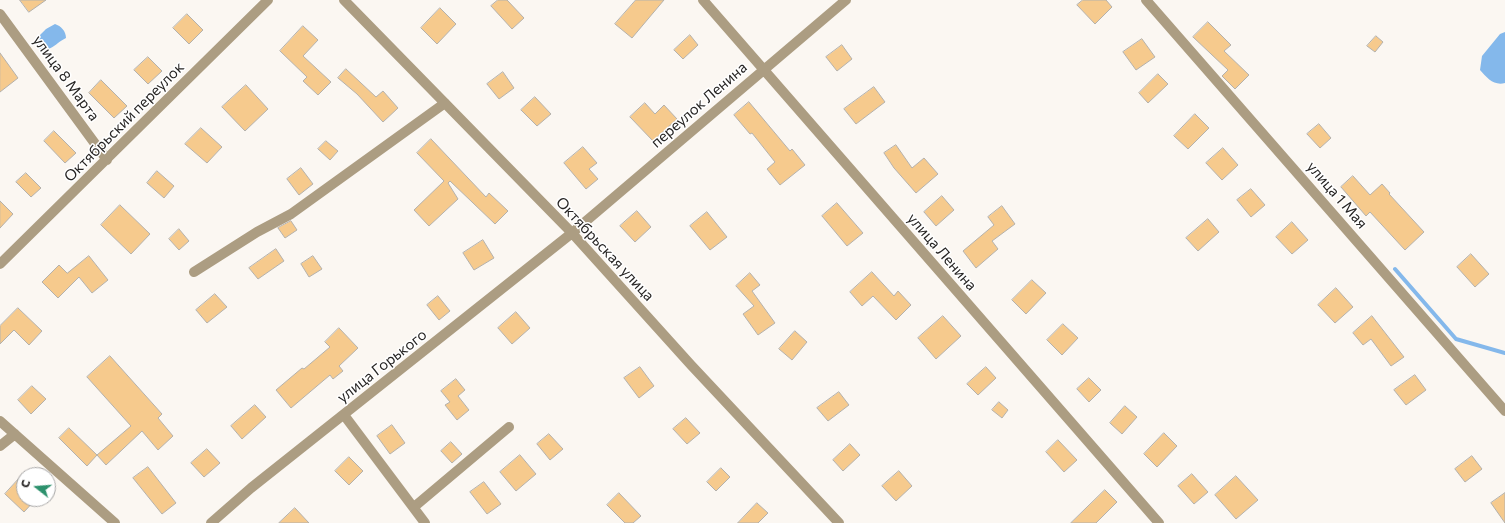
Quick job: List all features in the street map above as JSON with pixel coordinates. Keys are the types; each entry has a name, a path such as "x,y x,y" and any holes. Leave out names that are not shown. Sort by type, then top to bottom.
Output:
{"street":[{"name":"Октябрьский переулок","path":"0,264 268,0"},
{"name":"Октябрьская улица","path":"344,0 572,233 691,365 840,523"},
{"name":"улица Ленина","path":"703,0 1159,523"},
{"name":"переулок Ленина","path":"572,233 846,0"},
{"name":"улица 1 Мая","path":"1146,0 1505,410"},
{"name":"улица 8 Марта","path":"0,14 107,160"},
{"path":"194,272 257,232 292,214 445,104"},
{"name":"улица Горького","path":"211,523 251,488 572,233"},
{"path":"344,415 425,523"},
{"path":"0,421 115,523"},
{"path":"414,507 509,428"},
{"path":"0,446 15,434"}],"water":[{"path":"55,24 63,29 66,38 48,50 41,50 37,45 36,39 46,29"},
{"path":"1505,32 1505,83 1501,84 1488,78 1480,70 1482,56 1500,34"}],"building":[{"path":"20,0 46,0 29,12"},
{"path":"498,0 507,0 524,18 512,29 491,6"},
{"path":"636,0 664,0 632,38 615,24"},
{"path":"1083,0 1106,0 1112,7 1095,24 1077,5"},
{"path":"440,8 456,24 437,44 421,28"},
{"path":"187,14 203,30 189,44 173,28"},
{"path":"1208,22 1231,45 1224,51 1249,75 1235,89 1222,76 1228,70 1193,37"},
{"path":"303,26 318,40 303,56 331,82 318,95 303,81 307,77 280,51"},
{"path":"690,35 698,45 683,59 674,50"},
{"path":"1376,36 1383,42 1375,52 1367,46"},
{"path":"1142,39 1155,57 1136,70 1123,52"},
{"path":"842,45 852,59 837,71 826,57"},
{"path":"0,53 18,78 0,92"},
{"path":"148,57 162,71 148,84 134,70"},
{"path":"346,69 376,97 383,91 398,108 383,122 357,94 338,78"},
{"path":"503,72 514,88 499,99 487,84"},
{"path":"1158,74 1168,84 1148,103 1139,93"},
{"path":"101,80 127,106 114,118 89,93"},
{"path":"246,85 268,109 245,131 222,107"},
{"path":"874,87 885,102 856,124 844,109"},
{"path":"535,97 551,114 537,126 521,110"},
{"path":"749,102 790,151 792,149 805,165 780,185 767,169 775,162 752,133 750,134 734,115"},
{"path":"645,103 655,114 664,105 677,119 653,141 630,117"},
{"path":"1195,114 1209,128 1188,149 1174,136"},
{"path":"1319,124 1331,138 1320,148 1307,134"},
{"path":"201,128 222,147 207,163 185,144"},
{"path":"54,131 76,153 65,163 44,141"},
{"path":"431,139 486,197 489,193 508,211 495,224 450,181 448,183 458,199 429,226 414,210 444,181 417,153"},
{"path":"326,141 338,151 330,160 318,149"},
{"path":"896,145 912,168 924,158 938,174 916,193 894,168 884,153"},
{"path":"583,147 597,163 589,169 598,179 586,189 564,163"},
{"path":"1223,148 1238,165 1222,180 1206,163"},
{"path":"301,168 313,184 299,195 287,179"},
{"path":"157,171 174,186 164,198 147,183"},
{"path":"26,173 41,188 31,197 16,182"},
{"path":"1353,176 1370,195 1382,184 1390,193 1389,194 1424,232 1405,250 1370,212 1366,216 1341,187"},
{"path":"1251,189 1265,205 1251,217 1237,200"},
{"path":"942,196 954,210 936,226 924,212"},
{"path":"0,201 13,214 0,228"},
{"path":"837,203 863,233 847,246 822,216"},
{"path":"120,205 150,234 131,254 101,225"},
{"path":"1002,206 1015,224 992,241 998,249 976,268 963,251 994,225 988,217"},
{"path":"637,211 651,227 635,242 620,226"},
{"path":"707,212 727,237 710,250 690,226"},
{"path":"1208,219 1219,232 1198,251 1186,238"},
{"path":"291,221 297,230 285,238 278,228"},
{"path":"1292,222 1308,240 1292,254 1276,237"},
{"path":"179,229 189,241 179,250 169,239"},
{"path":"483,240 494,258 474,270 463,253"},
{"path":"276,249 284,261 258,279 249,268"},
{"path":"1471,254 1489,274 1475,287 1457,267"},
{"path":"89,256 108,280 92,293 79,277 58,298 42,282 59,265 67,273"},
{"path":"313,256 322,269 309,277 301,264"},
{"path":"872,272 894,296 898,291 911,305 896,320 873,296 862,306 850,292"},
{"path":"750,273 760,285 752,291 775,323 758,335 743,314 754,306 736,286"},
{"path":"1032,280 1046,293 1026,314 1012,300"},
{"path":"1336,288 1353,307 1335,323 1318,305"},
{"path":"215,294 227,307 207,323 196,310"},
{"path":"438,296 450,311 439,320 427,305"},
{"path":"18,308 42,331 29,345 14,330 0,344 0,326"},
{"path":"516,312 530,328 512,344 498,328"},
{"path":"943,316 961,336 936,359 918,338"},
{"path":"1372,316 1404,357 1391,366 1371,339 1363,345 1353,333"},
{"path":"1063,324 1078,338 1062,355 1047,340"},
{"path":"339,328 358,348 339,366 343,371 333,379 330,375 291,408 276,390 330,347 325,342"},
{"path":"795,331 807,342 792,360 779,349"},
{"path":"110,356 162,414 158,418 173,436 158,450 142,431 106,465 97,455 131,426 87,377"},
{"path":"640,367 654,386 639,398 624,378"},
{"path":"986,367 996,378 978,395 967,384"},
{"path":"1415,375 1426,390 1406,405 1394,390"},
{"path":"1089,378 1101,390 1089,402 1077,389"},
{"path":"456,379 465,390 458,396 469,410 457,420 445,405 450,402 441,391"},
{"path":"32,386 46,399 31,414 18,400"},
{"path":"839,392 849,405 828,421 817,408"},
{"path":"999,402 1008,410 1002,418 992,410"},
{"path":"255,405 266,417 242,439 231,426"},
{"path":"1125,406 1137,417 1122,434 1110,423"},
{"path":"686,418 700,433 687,444 673,429"},
{"path":"392,425 405,443 390,454 377,436"},
{"path":"69,428 97,455 87,466 59,438"},
{"path":"1164,433 1177,446 1157,467 1144,454"},
{"path":"549,434 563,449 550,460 537,444"},
{"path":"1058,440 1077,460 1064,472 1046,452"},
{"path":"451,442 462,454 452,463 441,451"},
{"path":"850,444 860,455 843,471 833,460"},
{"path":"207,449 220,463 204,477 191,463"},
{"path":"520,455 536,474 516,491 500,472"},
{"path":"1472,456 1482,469 1465,482 1455,469"},
{"path":"349,457 363,471 349,485 335,471"},
{"path":"148,467 176,503 162,514 133,478"},
{"path":"721,468 730,477 716,491 707,482"},
{"path":"899,471 912,486 896,501 882,486"},
{"path":"1192,474 1208,492 1194,504 1178,486"},
{"path":"1236,476 1258,500 1236,519 1215,495"},
{"path":"16,482 16,504 5,494"},
{"path":"484,482 501,504 487,514 470,492"},
{"path":"1105,490 1117,502 1096,523 1071,523"},
{"path":"619,493 641,516 633,523 625,523 607,505"},
{"path":"1505,493 1505,523 1491,503"},
{"path":"757,503 768,513 758,523 738,523"},
{"path":"19,507 29,507 24,512"},
{"path":"295,508 309,523 279,523"}],"waterway":[{"path":"1395,269 1456,339 1505,353"}]}
